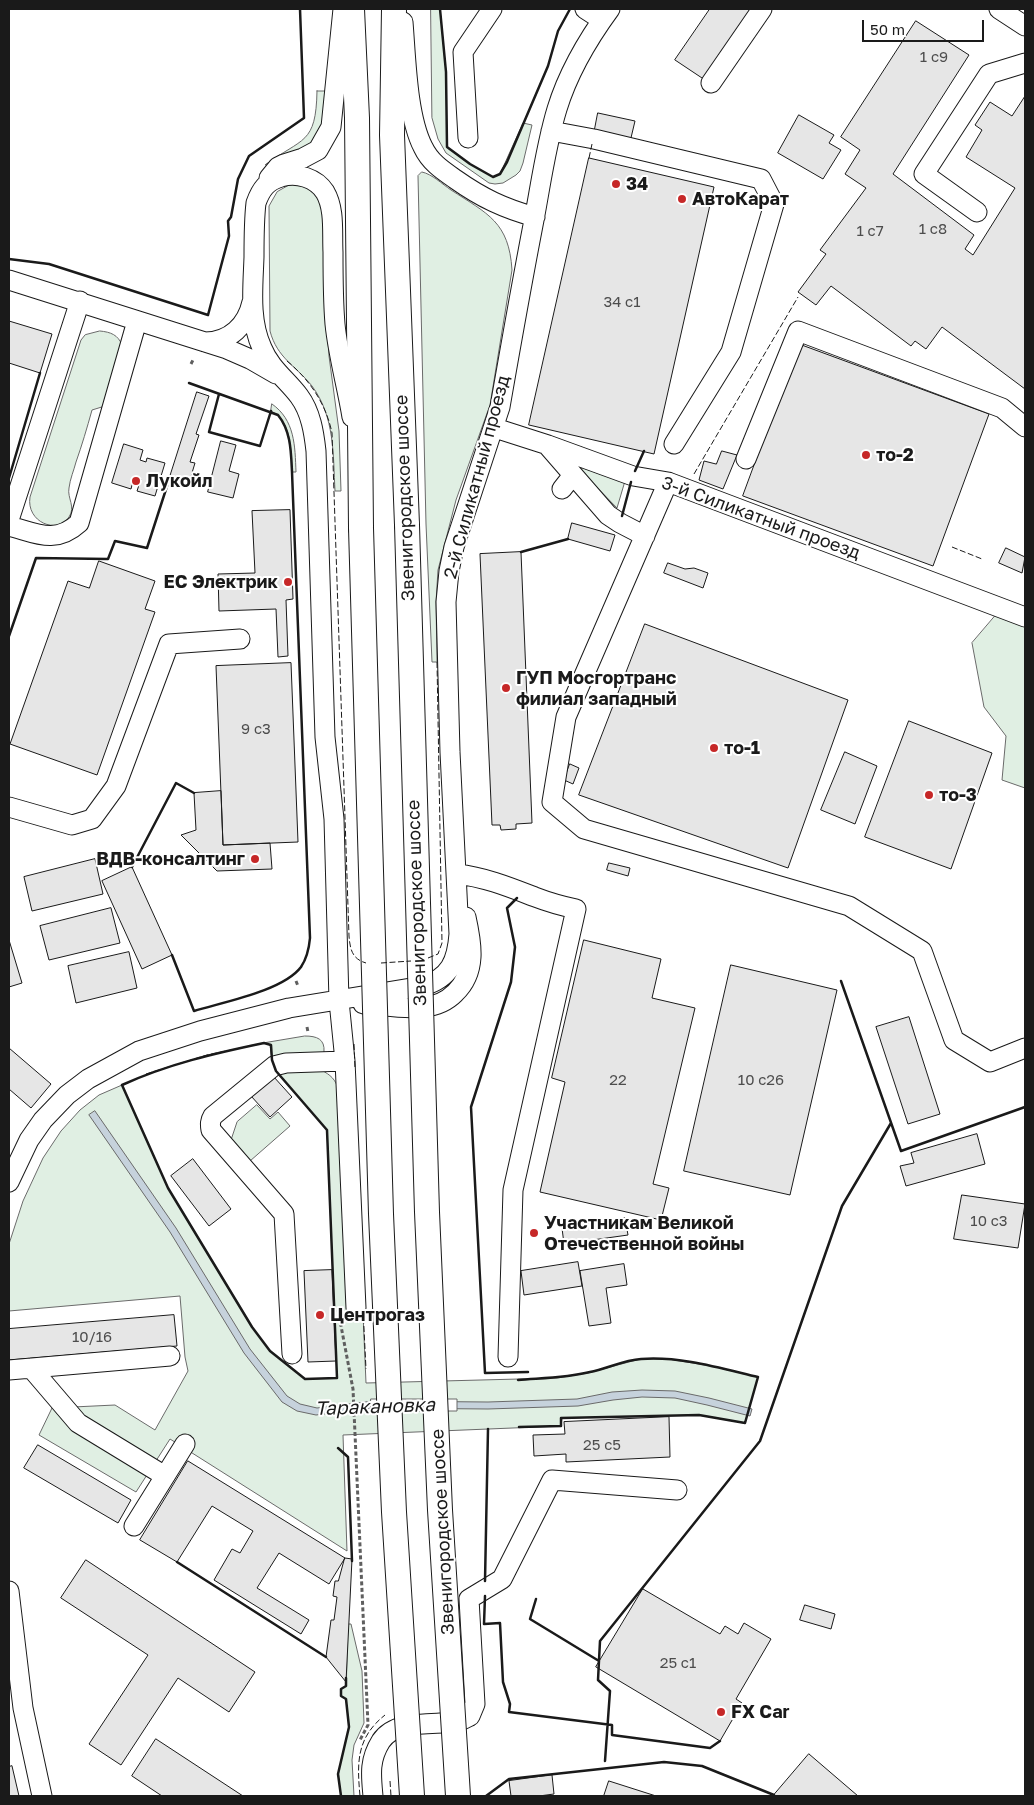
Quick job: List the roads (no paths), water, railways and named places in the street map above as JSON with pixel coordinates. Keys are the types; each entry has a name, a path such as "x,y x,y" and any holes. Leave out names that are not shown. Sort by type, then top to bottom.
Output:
{"main road":[{"path":"352,9 357,118 361,528 381,1214 394,1512 412,1796"},
{"name":"Звенигородское шоссе","path":"394,9 392,135 427,1212 440,1510 458,1796"}],"street":[{"path":"343,9 331,128 318,150 278,167 263,188 256,203 253,295 257,336 268,360 300,398 308,412 314,432 316,451 324,737 334,819 339,1001 345,1062 356,1308"},
{"path":"402,9 413,120 422,146 428,156 443,171 482,197 513,211 535,217"},
{"path":"468,138 463,52 492,9"},
{"path":"585,9 606,14"},
{"path":"711,83 762,9"},
{"path":"999,9 1025,26"},
{"name":"2-й Силикатный проезд","path":"9,1182 29,1140 43,1120 67,1095 88,1079 139,1051 200,1031 289,1008 339,1001 425,1007 442,1002 464,984 470,972 472,946 457,874 450,752 446,602 449,571 454,547 500,406 551,130 557,107 571,73 590,37 606,14"},
{"path":"977,212 924,174 989,74 1025,63"},
{"path":"551,130 761,179 774,204 731,352 674,444"},
{"path":"263,188 275,179 298,176 311,179 325,193 332,215 335,324 354,428 361,490"},
{"path":"9,280 235,352 264,366 283,379"},
{"path":"199,341 216,341 236,332 247,315 253,295"},
{"path":"9,520 80,302"},
{"path":"9,526 53,536 62,535 78,523 137,321"},
{"path":"746,459 798,331 1002,408 1025,427"},
{"name":"3-й Силикатный проезд","path":"494,428 548,445 633,476 668,482 1025,615"},
{"path":"548,445 567,482 620,523 645,536"},
{"path":"668,482 566,717 552,802 584,829 849,906 922,952 954,1040 990,1062 1025,1048"},
{"path":"9,808 72,825 92,819 116,786 169,644 240,639"},
{"path":"457,874 474,876 520,890 535,898 576,910 513,1190 508,1356"},
{"path":"292,1354 284,1214 211,1130 210,1120 274,1066 286,1063 345,1062"},
{"path":"9,1370 170,1356"},
{"path":"31,1368 78,1423 165,1476"},
{"path":"134,1526 185,1444"},
{"path":"373,1796 372,1762 376,1750 387,1733 402,1726 459,1721 470,1716 475,1704 469,1599 502,1579 552,1480 677,1490"},
{"path":"9,1591 23,1708 42,1796"}],"water":[{"name":"Таракановка","path":"95,1111 176,1228 250,1349 287,1396 300,1404 317,1408 373,1401 488,1402 577,1399 612,1392 642,1390 675,1391 709,1398 752,1409 750,1416 675,1398 642,1397 578,1406 488,1409 373,1408 316,1415 297,1411 282,1402 244,1353 170,1232 89,1115"}],"place":[{"name":"34","path":"616,184"},
{"name":"АвтоКарат","path":"682,199"},
{"name":"то-2","path":"866,455"},
{"name":"Лукойл","path":"136,481"},
{"name":"ЕС Электрик","path":"288,582"},
{"name":"ГУП Мосгортранс филиал западный","path":"506,688"},
{"name":"то-1","path":"714,748"},
{"name":"то-3","path":"929,795"},
{"name":"ВДВ-консалтинг","path":"255,859"},
{"name":"Участникам Великой Отечественной войны","path":"534,1233"},
{"name":"Центрогаз","path":"320,1315"},
{"name":"FX Car","path":"721,1712"}]}
